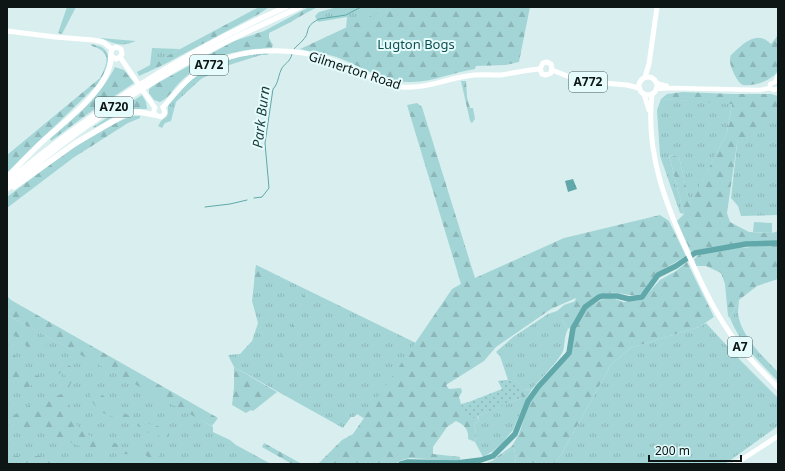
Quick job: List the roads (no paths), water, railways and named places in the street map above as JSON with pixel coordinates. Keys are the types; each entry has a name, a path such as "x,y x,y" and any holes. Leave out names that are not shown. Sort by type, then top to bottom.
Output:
{"highway":[{"name":"A720","path":"7,182 70,131 144,81 220,39 286,7"},
{"name":"A720","path":"7,189 72,137 148,85 225,42 300,7"},
{"path":"7,177 99,87 110,68 111,56"},
{"path":"7,192 74,144 122,116 133,112 155,115"}],"main road":[{"path":"649,64 656,86 652,94 644,94 639,85 641,79 645,77 649,64 657,7"},
{"path":"7,31 103,42 112,49 120,49 122,54 120,58"},
{"path":"112,49 111,56 116,59 120,58"},
{"name":"Gilmerton Road","path":"163,107 178,89 194,75 220,60 249,52 293,52 322,57 380,81 410,87 424,86 468,76 499,75 540,69"},
{"path":"120,58 133,74 155,108 155,115"},
{"name":"A772","path":"547,62 551,64 552,70 551,73 546,75 542,74 540,69 543,63 547,62"},
{"name":"A772","path":"552,70 580,81 639,85"},
{"path":"770,88 770,84 775,82 778,76"},
{"path":"645,77 653,78"},
{"path":"656,86 673,88 760,90 770,88 773,90 777,89 777,84 775,82"},
{"name":"A7","path":"644,94 650,113"},
{"name":"A7","path":"652,94 650,113 654,153 671,215 709,300 737,343 778,388"},
{"path":"155,108 158,106 163,107"},
{"name":"A772","path":"155,115 161,117 164,115 165,111 163,107"},
{"path":"735,464 778,436"}],"water":[{"path":"573,179 577,189 568,192 565,181"}],"waterway":[{"path":"294,49 305,37 309,27 314,22 319,19 346,15 361,7"},
{"name":"Park Burn","path":"254,198 262,197 269,188 265,143 273,89 277,83 282,68 290,59 292,54"},
{"name":"Park Burn","path":"205,207 247,200"},
{"path":"401,464 408,462 457,463 481,460 493,456 515,434 528,401 538,387 569,353 573,328 585,307 599,297 617,296 629,299 642,297 658,275 676,266 695,253 746,244 778,243"}],"park label":[{"name":"Lugton Bogs","path":"416,44"}]}
